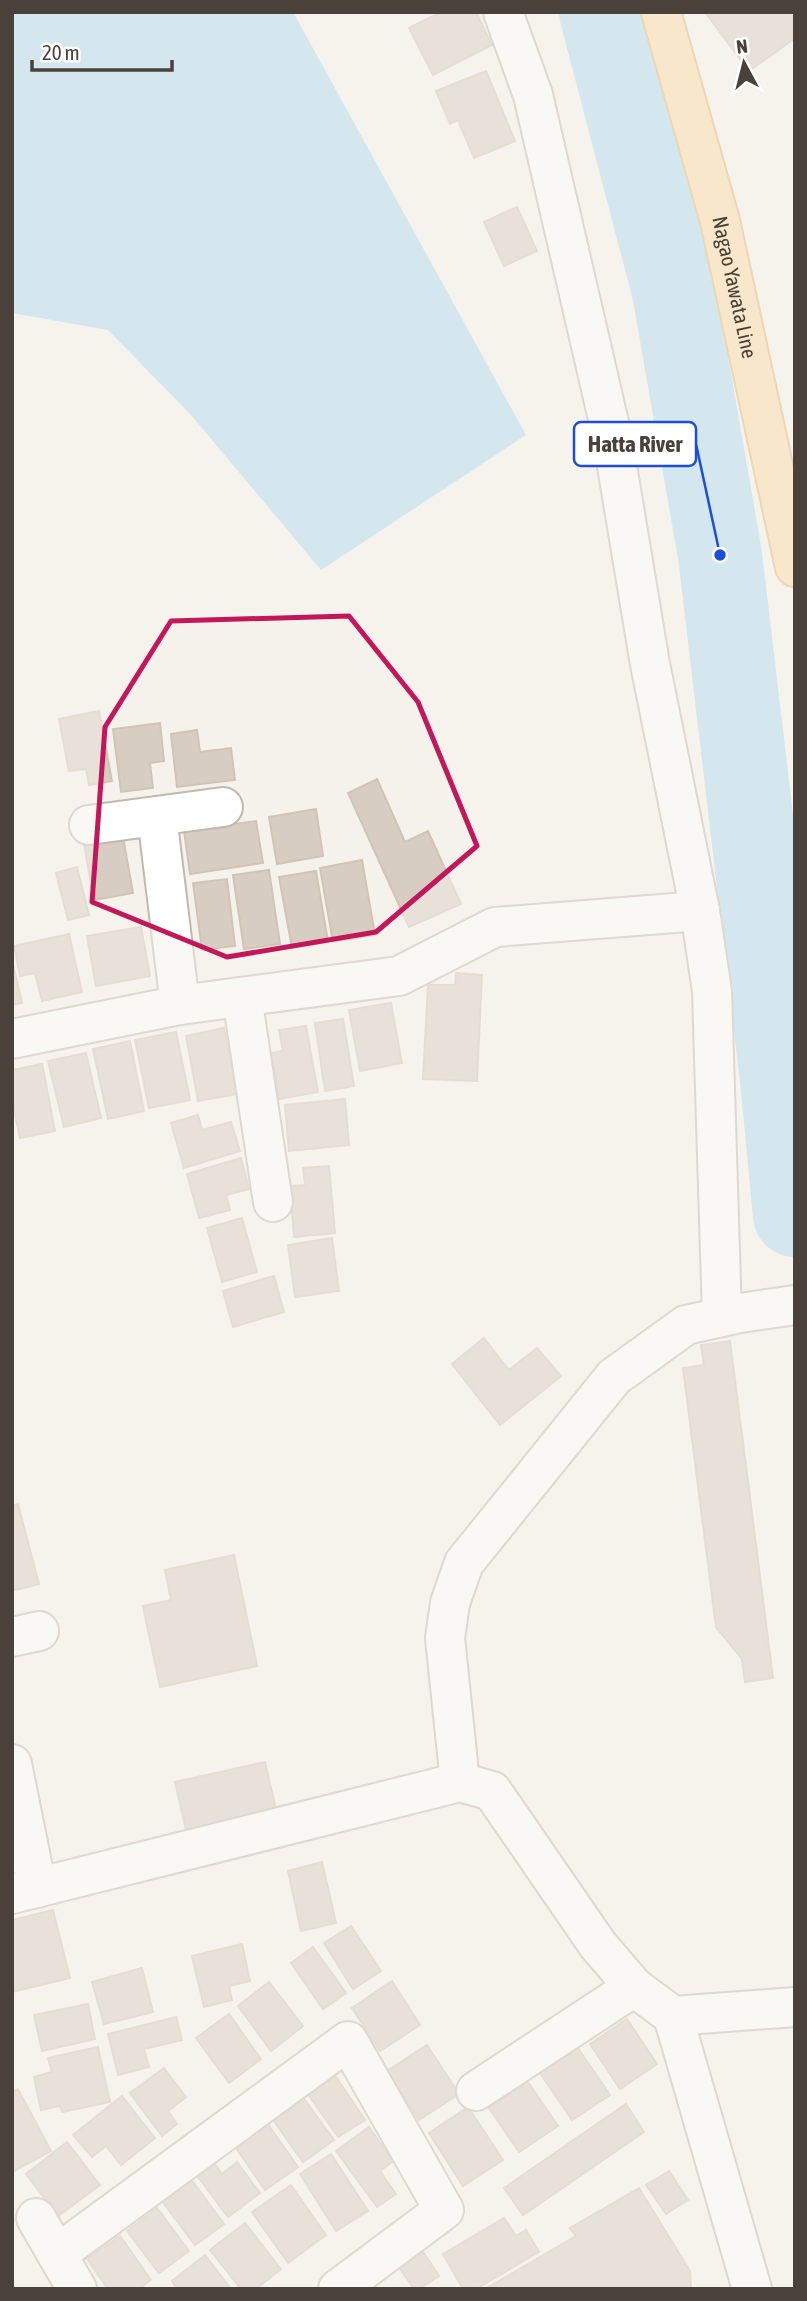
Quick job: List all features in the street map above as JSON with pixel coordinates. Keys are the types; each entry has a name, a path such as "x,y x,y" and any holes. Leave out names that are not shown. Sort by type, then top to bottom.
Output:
{"main road":[{"name":"Nagao Yawata Line","path":"661,12 720,221 795,567"}],"street":[{"path":"503,12 533,94 612,436 650,664 700,911 712,991 731,1315"},
{"path":"89,825 223,807"},
{"path":"157,816 180,1005"},
{"path":"12,1039 180,1005 399,976 495,927 700,911"},
{"path":"242,997 273,1202"},
{"path":"460,1782 445,1638 450,1603 464,1563 614,1377 686,1325 795,1305"},
{"path":"12,1764 24,1891 460,1782 492,1791 598,1945 634,1987 673,2016 752,2289"},
{"path":"476,2091 634,1987"},
{"path":"673,2016 795,2007"},
{"path":"57,2253 348,2041 444,2210 362,2282"},
{"path":"36,2218 77,2289"}],"highlighted area":[{"path":"349,616 418,702 477,846 376,932 227,957 92,902 105,727 171,621"}],"water":[{"path":"12,12 293,12 526,435 321,570 192,416 108,330 12,313"}],"building":[{"path":"441,12 476,12 492,45 433,75 409,28"},
{"path":"705,12 795,12 795,38 749,71"},
{"path":"486,71 515,141 474,158 458,120 450,124 436,91"},
{"path":"517,207 537,251 504,266 484,222"},
{"path":"99,711 112,781 89,785 86,769 69,771 59,719"},
{"path":"160,723 164,761 150,763 153,788 121,792 113,729"},
{"path":"197,730 200,752 231,748 235,780 177,787 171,734"},
{"path":"377,779 405,842 428,831 461,904 409,927 348,793"},
{"path":"316,809 323,856 277,864 269,817"},
{"path":"256,821 263,863 190,874 184,831"},
{"path":"123,837 133,893 94,900 84,844"},
{"path":"362,860 375,935 333,942 320,868"},
{"path":"77,867 89,915 68,920 56,873"},
{"path":"269,870 280,944 244,949 233,875"},
{"path":"316,871 328,942 292,948 279,877"},
{"path":"227,879 235,946 202,950 193,883"},
{"path":"141,927 150,976 96,986 87,936"},
{"path":"69,934 82,992 42,1001 35,973 20,976 14,946"},
{"path":"12,960 22,1003 12,1005"},
{"path":"456,973 482,975 477,1081 423,1079 428,985 455,985"},
{"path":"391,1003 402,1063 360,1071 349,1010"},
{"path":"343,1019 354,1086 325,1091 315,1023"},
{"path":"306,1026 318,1092 279,1099 271,1053 283,1051 279,1030"},
{"path":"224,1028 237,1094 198,1101 186,1036"},
{"path":"176,1032 190,1100 149,1108 135,1040"},
{"path":"130,1041 144,1111 108,1119 93,1049"},
{"path":"86,1053 101,1118 64,1127 48,1061"},
{"path":"42,1064 55,1131 20,1138 12,1101 12,1070"},
{"path":"345,1099 349,1145 289,1151 285,1105"},
{"path":"198,1115 202,1130 231,1122 240,1151 184,1168 171,1123"},
{"path":"241,1158 249,1189 226,1195 230,1210 199,1218 187,1174"},
{"path":"329,1166 335,1233 294,1237 290,1186 305,1185 303,1168"},
{"path":"242,1218 257,1272 222,1282 207,1228"},
{"path":"332,1238 339,1291 295,1297 288,1245"},
{"path":"274,1276 284,1312 233,1327 223,1291"},
{"path":"484,1338 509,1370 537,1348 561,1376 500,1425 452,1364"},
{"path":"730,1341 773,1678 745,1682 742,1659 716,1627 683,1368 704,1365 701,1345"},
{"path":"18,1504 39,1584 12,1591 12,1506"},
{"path":"234,1555 257,1666 160,1687 143,1606 171,1600 165,1570"},
{"path":"265,1762 277,1814 187,1834 175,1782"},
{"path":"322,1862 336,1923 301,1931 288,1871"},
{"path":"53,1910 70,1978 12,1992 12,1920"},
{"path":"351,1926 381,1971 353,1989 324,1943"},
{"path":"242,1944 250,1981 229,1986 232,2000 204,2007 192,1956"},
{"path":"313,1947 346,1993 323,2009 291,1963"},
{"path":"142,1968 153,2012 104,2024 92,1982"},
{"path":"392,1981 420,2025 380,2051 352,2008"},
{"path":"269,1982 303,2026 271,2051 238,2006"},
{"path":"88,2004 95,2039 42,2051 34,2015"},
{"path":"229,2014 261,2059 229,2083 196,2038"},
{"path":"176,2017 182,2040 144,2049 149,2067 118,2075 108,2034"},
{"path":"627,2019 657,2064 620,2089 590,2044"},
{"path":"427,2045 459,2094 419,2120 387,2071"},
{"path":"98,2047 110,2102 62,2112 60,2106 41,2110 34,2077 52,2072 48,2058"},
{"path":"578,2048 610,2095 572,2120 540,2073"},
{"path":"164,2068 186,2097 168,2111 177,2124 162,2136 130,2093"},
{"path":"332,2071 365,2120 338,2137 305,2090"},
{"path":"528,2082 558,2126 519,2152 489,2108"},
{"path":"18,2089 51,2151 12,2172 12,2092"},
{"path":"122,2096 155,2138 121,2165 106,2146 92,2157 73,2135"},
{"path":"302,2096 334,2140 303,2162 271,2117"},
{"path":"626,2104 644,2132 523,2215 504,2188"},
{"path":"468,2107 503,2160 463,2186 429,2133"},
{"path":"267,2123 298,2167 265,2190 234,2145"},
{"path":"369,2127 393,2161 380,2171 396,2194 377,2207 336,2151"},
{"path":"67,2142 100,2185 58,2216 26,2174"},
{"path":"331,2154 368,2211 336,2231 300,2174"},
{"path":"209,2156 222,2174 237,2162 260,2193 228,2217 192,2169"},
{"path":"669,2171 688,2200 666,2214 646,2185"},
{"path":"191,2179 224,2224 195,2245 162,2201"},
{"path":"291,2185 326,2235 288,2263 252,2212"},
{"path":"639,2188 690,2271 691,2289 485,2289 576,2236 570,2228"},
{"path":"157,2208 189,2251 159,2273 127,2231"},
{"path":"504,2218 516,2236 526,2230 539,2252 476,2289 463,2289 443,2254"},
{"path":"245,2223 281,2269 256,2289 241,2289 210,2250"},
{"path":"120,2236 151,2280 139,2289 108,2289 87,2259"},
{"path":"420,2247 439,2276 419,2289 414,2289 397,2264"},
{"path":"205,2255 231,2289 177,2289 172,2281"}],"waterway":[{"path":"601,12 674,291 720,555 782,1079 795,1215"}],"place":[{"name":"Hatta River","path":"720,555"}]}
